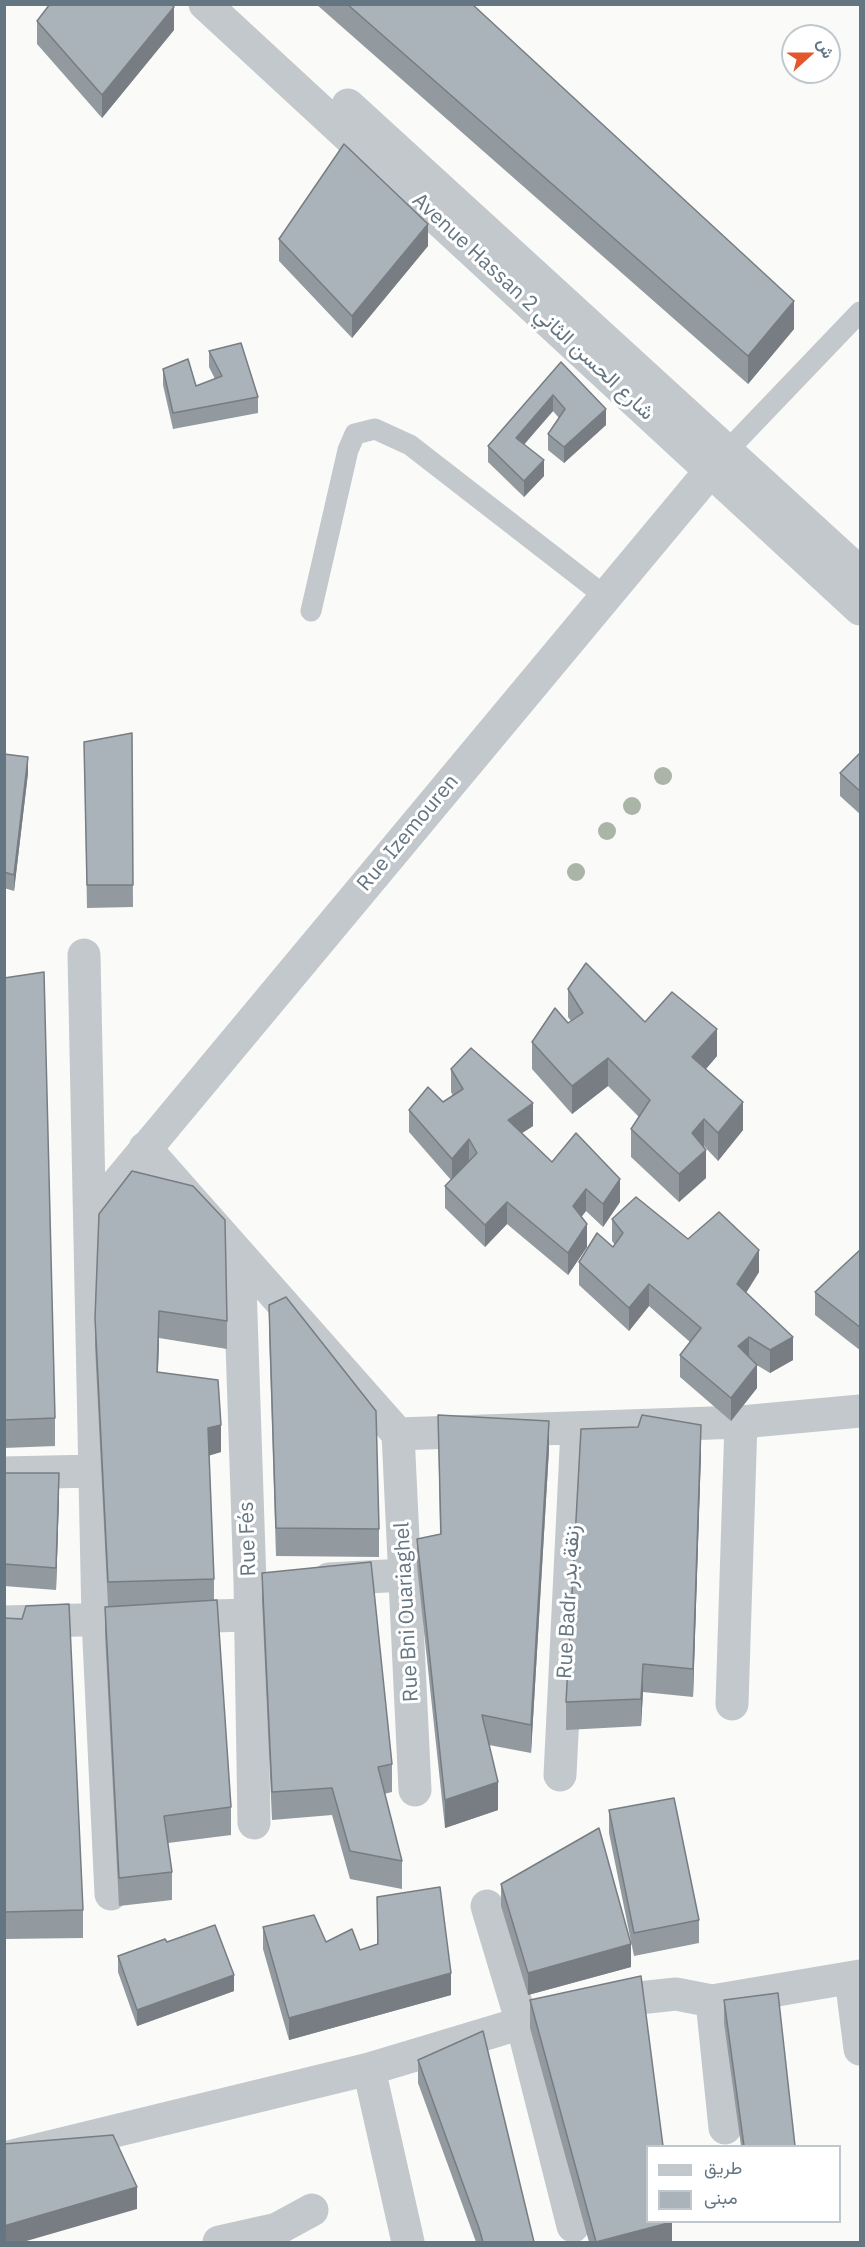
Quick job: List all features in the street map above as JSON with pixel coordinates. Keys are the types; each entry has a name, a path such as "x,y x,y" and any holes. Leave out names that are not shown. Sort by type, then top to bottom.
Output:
{"street":[{"name":"Avenue Hassan 2 شارع الحسن الثاني","path":"205,4 719,461 861,573"},
{"name":"Avenue Hassan 2 شارع الحسن الثاني","path":"238,4 719,461 861,609"},
{"name":"Rue Izemouren","path":"90,1216 719,461"},
{"path":"84,955 98,1620 111,1893"},
{"path":"145,1148 398,1434 741,1422 861,1411"},
{"name":"Rue Fés","path":"239,1255 268,1590 254,1823"},
{"path":"732,1704 741,1422"},
{"name":"Rue Badr زنقة بدر","path":"560,1775 577,1429"},
{"name":"Rue Bni Ouariaghel","path":"398,1434 415,1790"},
{"path":"4,1473 95,1471"},
{"path":"4,1622 98,1620 268,1590 405,1575"},
{"path":"487,1906 522,2023 573,2226"},
{"path":"4,2158 369,2069 601,2002 676,1994 712,2001 856,1977 861,2049"},
{"path":"712,2001 725,2128"},
{"path":"369,2069 408,2242"},
{"path":"219,2242 277,2229 312,2210"}],"lane":[{"path":"719,461 861,312"},
{"path":"311,612 348,450 356,434 375,429 410,445 606,597"}],"building":[{"path":"50,4 171,4 174,7 102,95 37,21"},
{"path":"347,4 472,4 794,301 748,356"},
{"path":"344,144 428,224 352,316 279,239"},
{"path":"241,343 258,397 173,413 163,369 188,359 196,386 222,376 209,351"},
{"path":"561,362 606,409 564,447 548,434 565,409 553,395 516,438 544,460 524,481 488,446"},
{"path":"132,733 133,885 87,885 84,742"},
{"path":"861,752 861,792 840,773"},
{"path":"4,754 28,757 14,875 4,872"},
{"path":"586,963 645,1022 672,992 717,1029 692,1057 743,1102 718,1133 704,1119 692,1133 706,1150 679,1174 631,1129 650,1100 608,1058 572,1086 532,1042 555,1008 568,1023 583,1013 568,989"},
{"path":"44,972 55,1418 4,1420 4,978"},
{"path":"471,1048 533,1103 508,1120 552,1162 576,1133 620,1179 603,1204 586,1189 573,1206 587,1224 568,1253 507,1202 485,1225 445,1186 477,1153 469,1139 452,1159 409,1110 428,1087 443,1102 463,1089 451,1069"},
{"path":"132,1171 193,1186 225,1220 227,1321 159,1311 157,1372 218,1380 221,1425 208,1428 214,1579 108,1582 95,1318 99,1214"},
{"path":"636,1197 688,1239 719,1212 759,1250 737,1284 793,1337 770,1350 749,1337 738,1346 757,1365 731,1398 680,1355 701,1328 649,1284 629,1308 579,1262 597,1233 613,1247 623,1233 612,1219"},
{"path":"861,1249 861,1328 815,1292"},
{"path":"286,1297 376,1411 379,1529 276,1528 269,1305"},
{"path":"438,1415 549,1421 531,1725 482,1715 498,1782 445,1800 417,1539 441,1534"},
{"path":"642,1415 701,1425 693,1669 643,1664 641,1699 566,1702 581,1429 638,1427"},
{"path":"4,1473 59,1473 56,1568 4,1564"},
{"path":"371,1562 392,1764 378,1767 402,1861 350,1851 332,1788 272,1792 262,1573"},
{"path":"217,1600 231,1807 164,1816 172,1872 119,1878 105,1607"},
{"path":"69,1604 83,1910 4,1912 4,1618 22,1619 26,1606"},
{"path":"674,1798 699,1920 634,1933 609,1810"},
{"path":"599,1828 631,1944 528,1973 501,1884"},
{"path":"440,1887 451,1973 289,2018 263,1927 314,1915 326,1942 352,1929 360,1950 378,1944 377,1897"},
{"path":"215,1925 234,1975 137,2010 118,1956 165,1939 167,1942"},
{"path":"641,1976 663,2145 646,2145 646,2223 668,2223 596,2242 530,2000"},
{"path":"778,1993 795,2145 744,2145 724,2000"},
{"path":"483,2031 534,2242 483,2242 418,2060"},
{"path":"113,2135 137,2187 4,2226 4,2144"}]}
